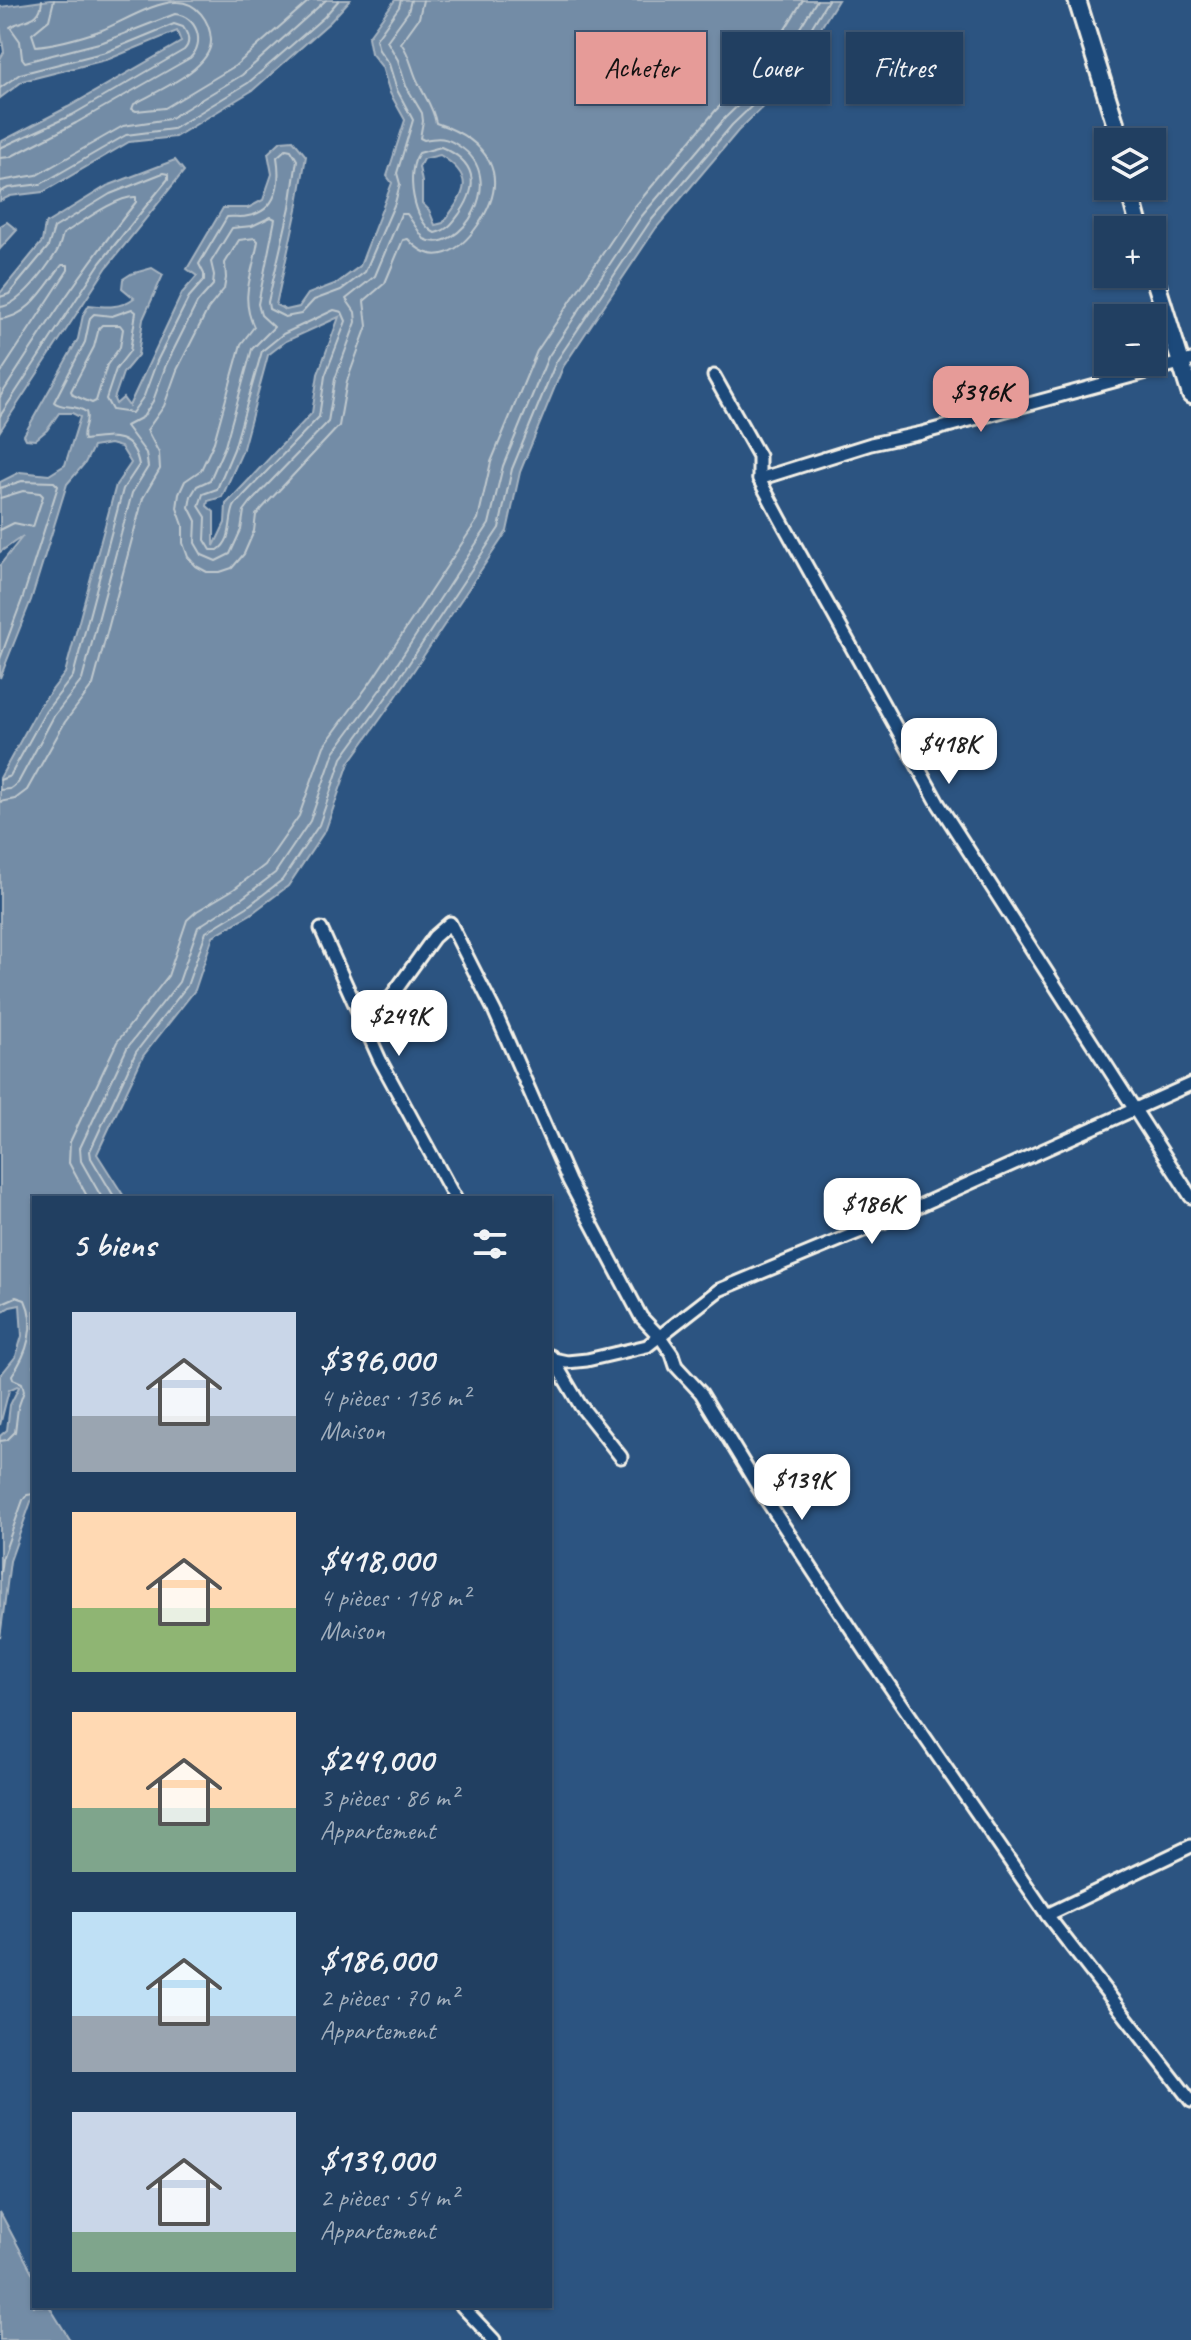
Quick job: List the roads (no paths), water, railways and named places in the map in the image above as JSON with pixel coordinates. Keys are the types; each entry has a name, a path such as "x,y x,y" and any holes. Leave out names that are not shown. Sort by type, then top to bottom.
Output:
{"street":[{"path":"1077,0 1117,128"},
{"path":"1159,288 1186,362 1191,395"},
{"path":"759,479 895,437 918,434 1186,362"},
{"path":"714,376 759,456 759,479 938,803 1191,1197"},
{"path":"367,1030 434,937 450,923 495,1012 571,1185 639,1313 661,1338 676,1366 701,1393 758,1487 869,1656 1047,1915 1191,2101"},
{"path":"321,929 380,1060 454,1196"},
{"path":"552,1357 572,1362 647,1346 719,1290 883,1222 1191,1084"},
{"path":"552,1359 580,1405 621,1457"},
{"path":"1047,1915 1191,1846"},
{"path":"464,2308 494,2340"}],"water":[{"path":"50,0 350,0 330,22 253,90 175,137 129,142 43,192 10,196 0,201 0,142 181,42 177,31 109,59 23,81 0,98 0,59 4,52 0,7"},
{"path":"395,0 838,0 818,32 722,32 722,104 766,104 738,131 656,228 563,367 520,472 507,531 349,763 326,829 288,886 251,914 213,936 195,990 143,1056 97,1154 124,1196 32,1196 32,1499 10,1561 0,1638 0,1436 7,1430 10,1405 19,1387 9,1390 0,1425 0,1376 16,1356 22,1336 20,1305 0,1313 0,778 39,707 65,673 116,485 131,463 121,447 110,444 93,447 85,463 67,484 31,600 0,678 0,565 23,536 0,552 0,482 20,472 49,475 65,465 80,417 72,413 59,413 35,440 26,439 24,435 78,339 83,315 89,305 112,306 128,302 134,298 122,288 123,279 152,268 163,275 143,319 138,355 123,373 114,399 116,404 123,398 129,406 182,293 197,276 187,269 223,208 248,208 263,200 272,174 268,153 281,141 293,140 306,156 276,305 286,310 299,307 308,294 337,283 360,266 392,183 387,176 405,120 390,93 382,67 371,53 368,37","holes":["440,155 459,171 464,186 461,194 443,223 435,225 429,210 422,203 419,167 423,159","339,317 318,374 312,413 226,504 225,523 214,546 214,512 207,506 208,501 222,497 242,452 268,355 286,341"]},
{"path":"175,160 184,171 107,267 0,431 0,293 42,242 45,224 107,186"},
{"path":"7,222 17,230 0,249 0,226"},
{"path":"0,2212 32,2272 32,2308 50,2308 70,2340 0,2340"}]}
